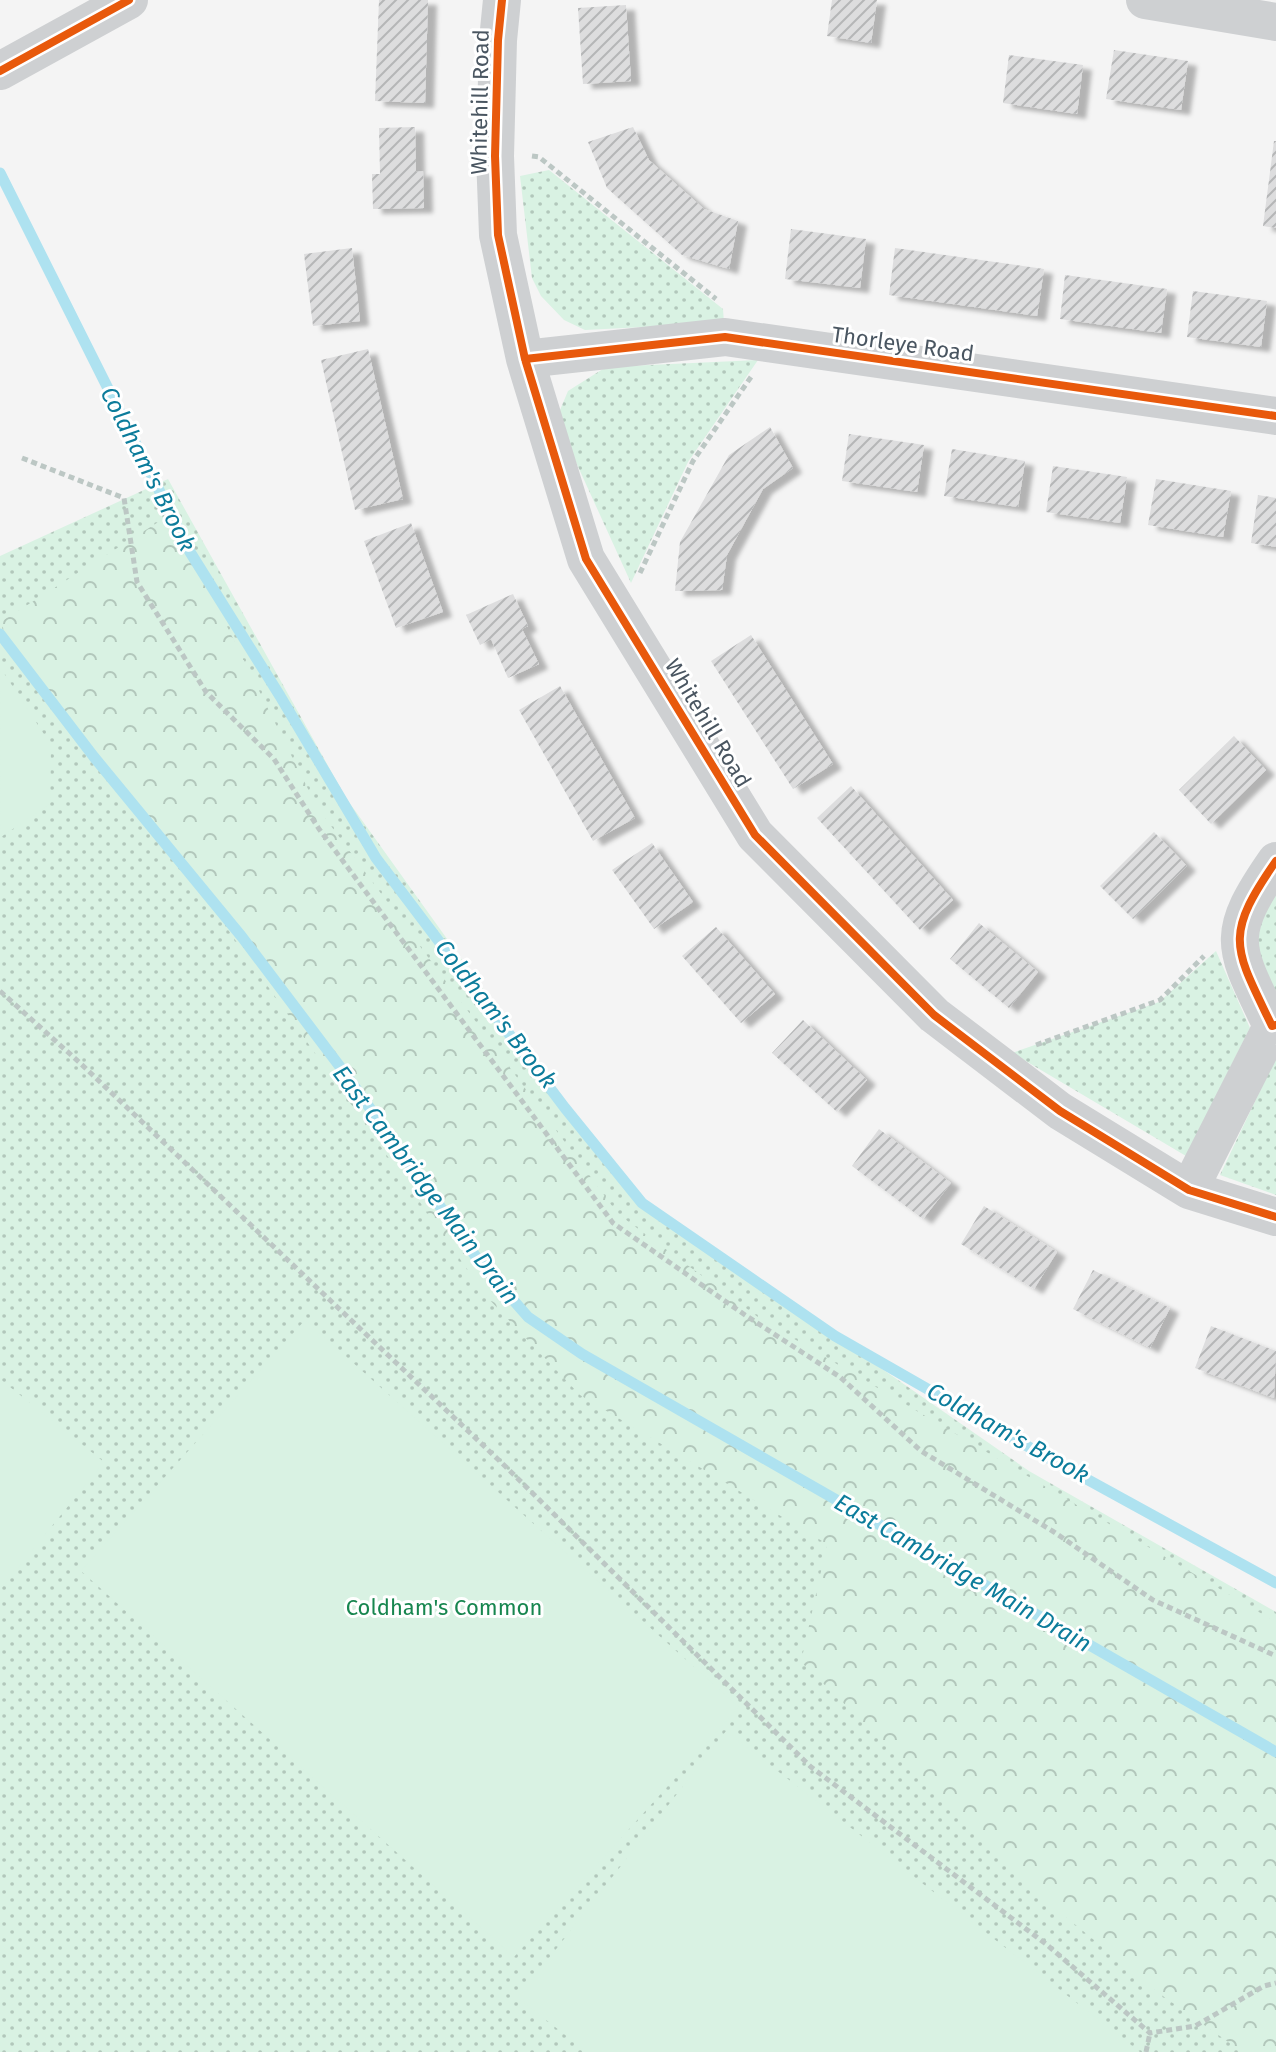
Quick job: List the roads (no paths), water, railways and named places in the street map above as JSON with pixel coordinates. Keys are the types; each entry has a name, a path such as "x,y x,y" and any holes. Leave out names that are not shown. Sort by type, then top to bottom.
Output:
{"street":[{"path":"0,71 129,0"},
{"name":"Whitehill Road","path":"502,0 495,156 498,235 525,359 586,559 755,835 934,1015 1060,1111 1189,1190 1276,1217"},
{"path":"1145,0 1276,22"},
{"name":"Thorleye Road","path":"525,359 744,340 1276,416"},
{"path":"1189,1190 1274,1026 1242,961 1238,937 1252,896 1276,861"}],"waterway":[{"name":"Coldham's Brook","path":"0,173 190,552 376,858 565,1108 642,1203 835,1336 1276,1583"},
{"name":"East Cambridge Main Drain","path":"0,634 94,757 242,937 344,1072 479,1261 528,1317 582,1354 1276,1752"}],"park label":[{"name":"Coldham's Common","path":"444,1607"}]}
